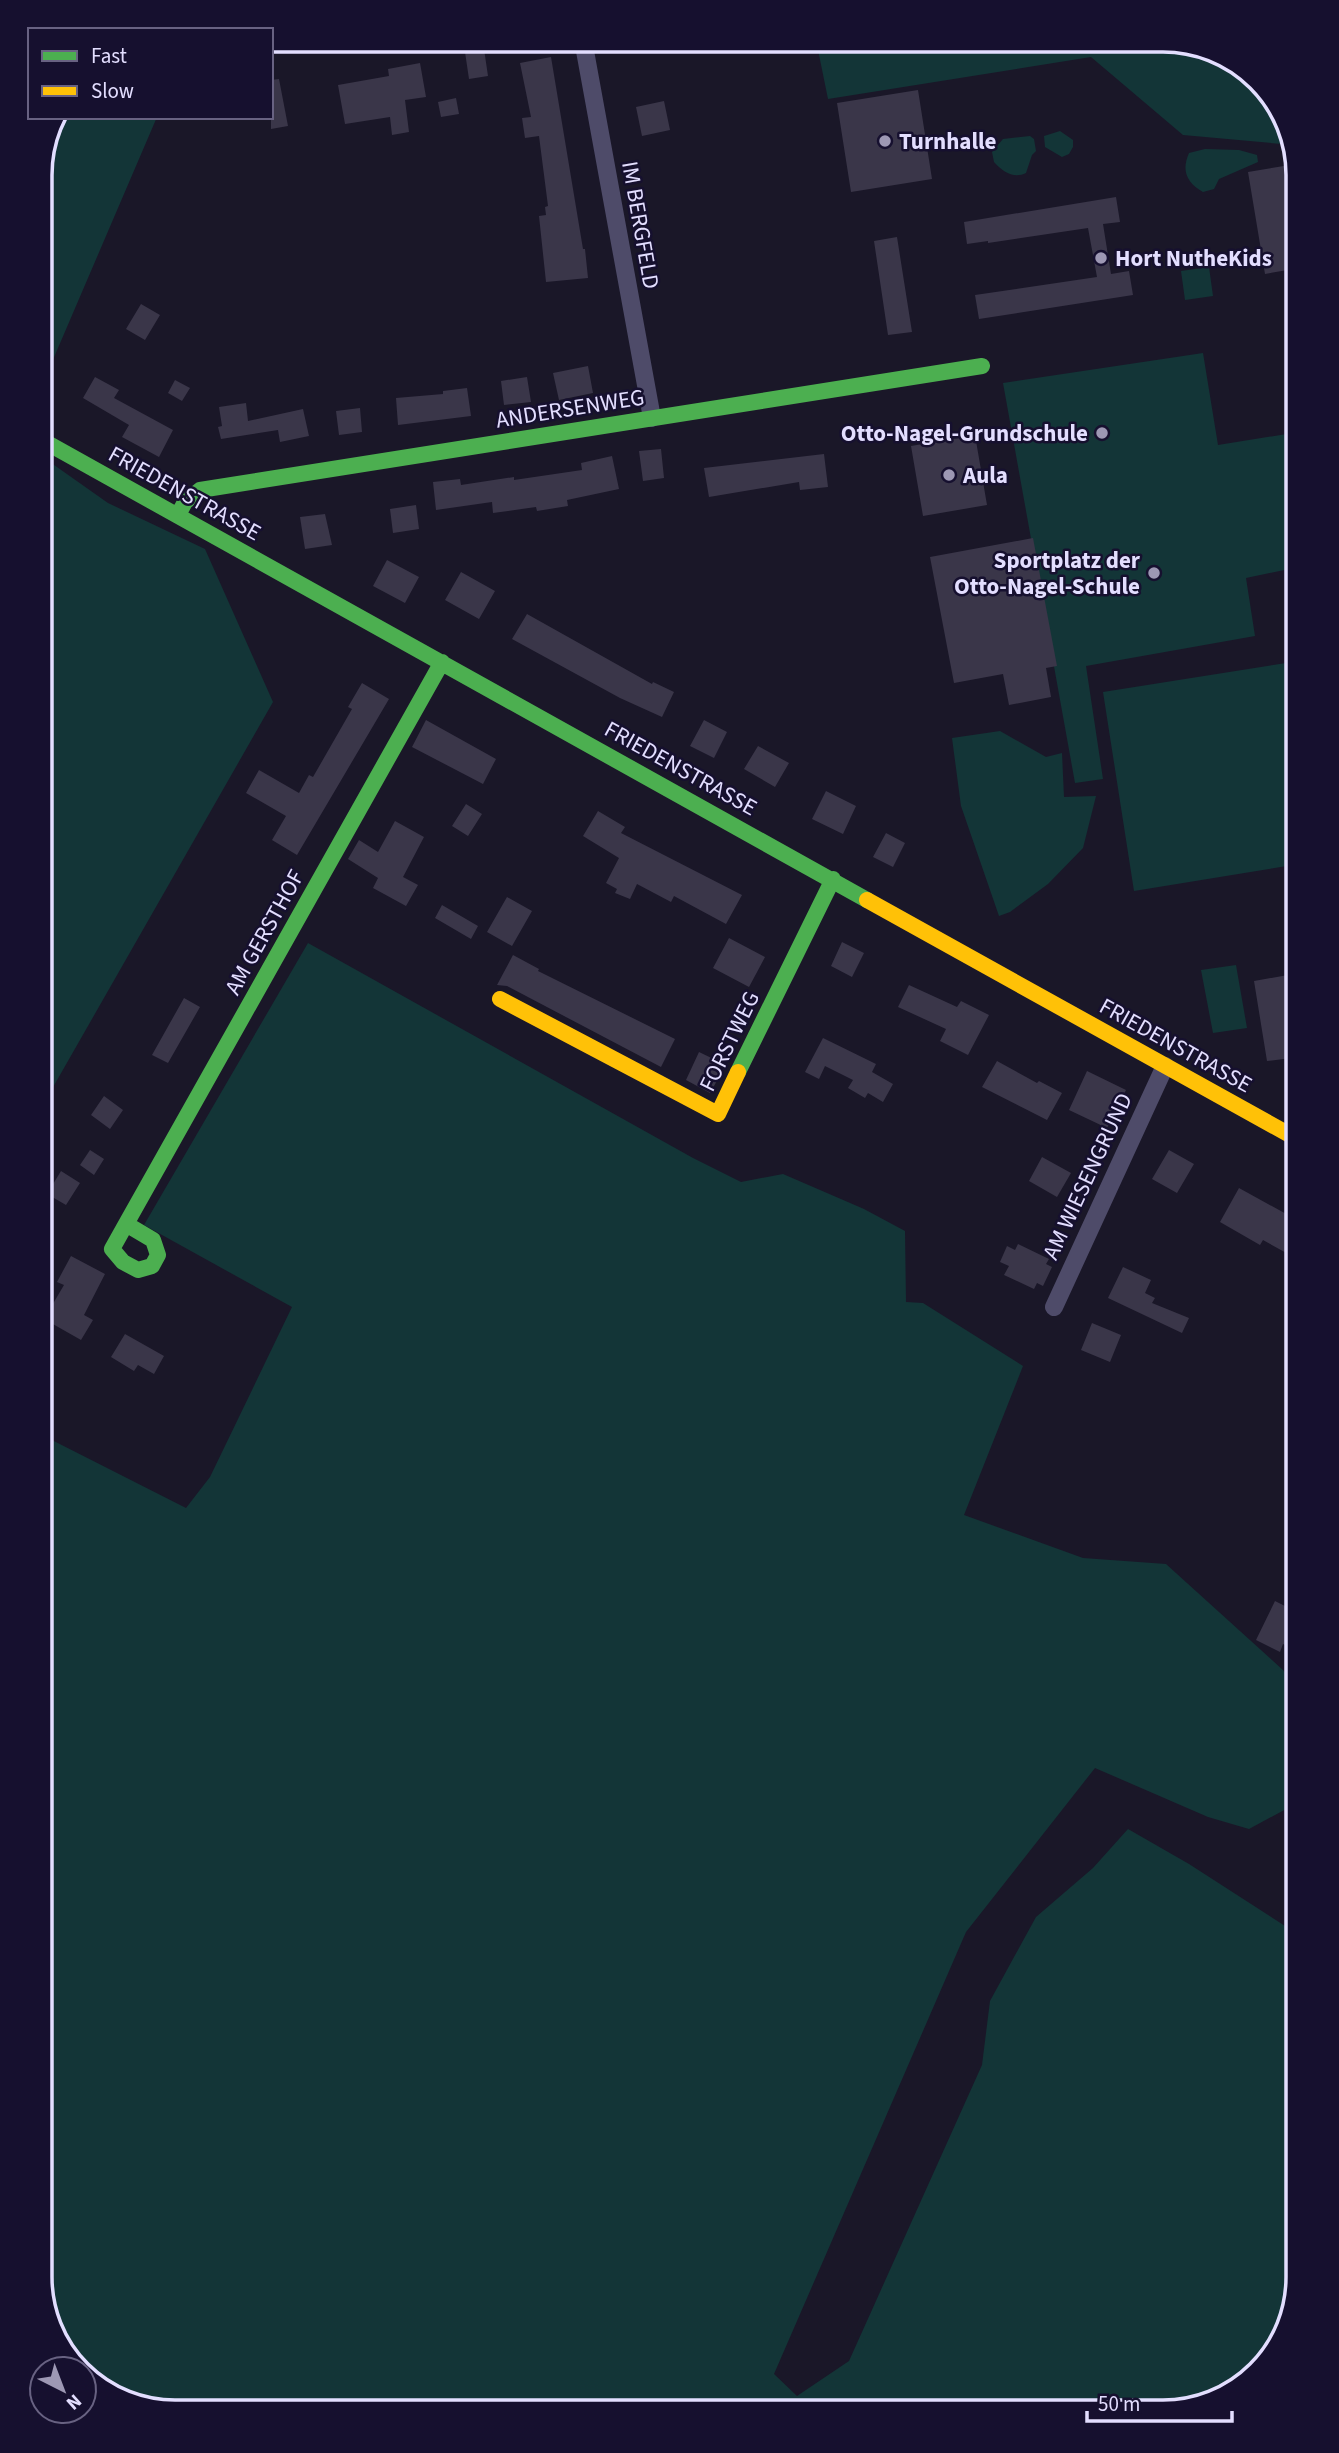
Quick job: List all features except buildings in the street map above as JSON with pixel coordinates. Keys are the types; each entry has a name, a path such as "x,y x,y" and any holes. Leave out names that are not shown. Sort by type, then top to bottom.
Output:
{"street":[{"name":"IM BERGFELD","path":"585,53 652,418"},
{"name":"ANDERSENWEG","path":"178,515 185,502 200,489 982,366"},
{"name":"FRIEDENSTRASSE","path":"53,446 1286,1133"},
{"name":"AM GERSTHOF","path":"126,1224 442,662"},
{"name":"FORSTWEG","path":"500,999 718,1114 834,879"},
{"name":"AM WIESENGRUND","path":"1054,1307 1166,1066"}],"green space":[{"path":"819,53 1171,53 1203,59 1232,73 1261,101 1270,114 1282,144 1183,135 1091,57 828,99"},
{"path":"156,119 53,360 53,168 65,121"},
{"path":"1060,131 1073,140 1069,154 1062,157 1045,147 1044,136"},
{"path":"1030,136 1034,139 1036,151 1026,173 1009,174 994,162 992,152 1003,139"},
{"path":"1205,149 1239,150 1257,155 1258,162 1219,179 1214,189 1203,192 1189,180 1186,165 1189,153"},
{"path":"1209,267 1213,296 1185,300 1181,271"},
{"name":"Sportplatz der Otto-Nagel-Schule","path":"1203,353 1218,445 1286,434 1286,570 1246,578 1255,636 1086,666 1103,779 1075,783 1003,383"},
{"path":"53,464 108,503 205,549 273,702 53,1088"},
{"path":"1286,663 1286,866 1134,891 1103,692"},
{"path":"1000,731 1046,757 1062,753 1064,797 1096,796 1083,848 1048,884 1010,912 999,916 961,806 952,738"},
{"path":"308,943 693,1158 741,1182 783,1174 864,1209 905,1231 906,1302 923,1303 1023,1366 964,1515 1083,1558 1166,1564 1283,1670 1286,1674 1286,1809 1249,1829 1208,1817 1095,1768 966,1932 774,2374 797,2396 849,2361 982,2065 990,2001 1036,1917 1093,1868 1128,1829 1189,1864 1286,1927 1285,2293 1280,2317 1266,2346 1238,2375 1225,2384 1195,2396 1163,2400 168,2400 136,2394 121,2388 98,2372 98,2355 81,2355 78,2352 59,2317 52,2277 52,1440 186,1508 210,1477 292,1307 144,1225"},
{"path":"1236,965 1247,1028 1213,1033 1201,970"}],"traffic: fast":[{"path":"178,515 185,502 200,490 982,366"},
{"path":"53,446 867,900"},
{"path":"126,1224 153,1240 158,1255 152,1266 138,1270 123,1262 112,1249 126,1224 442,662"},
{"path":"738,1072 833,879"}],"traffic: slow":[{"path":"867,900 1286,1133"},
{"path":"500,999 718,1114 738,1072"}],"place":[{"name":"Turnhalle","path":"885,141"},
{"name":"Hort NutheKids","path":"1101,258"},
{"name":"Otto-Nagel-Grundschule","path":"1102,433"},
{"name":"Aula","path":"949,475"},
{"name":"Sportplatz der Otto-Nagel-Schule","path":"1154,573"}]}
